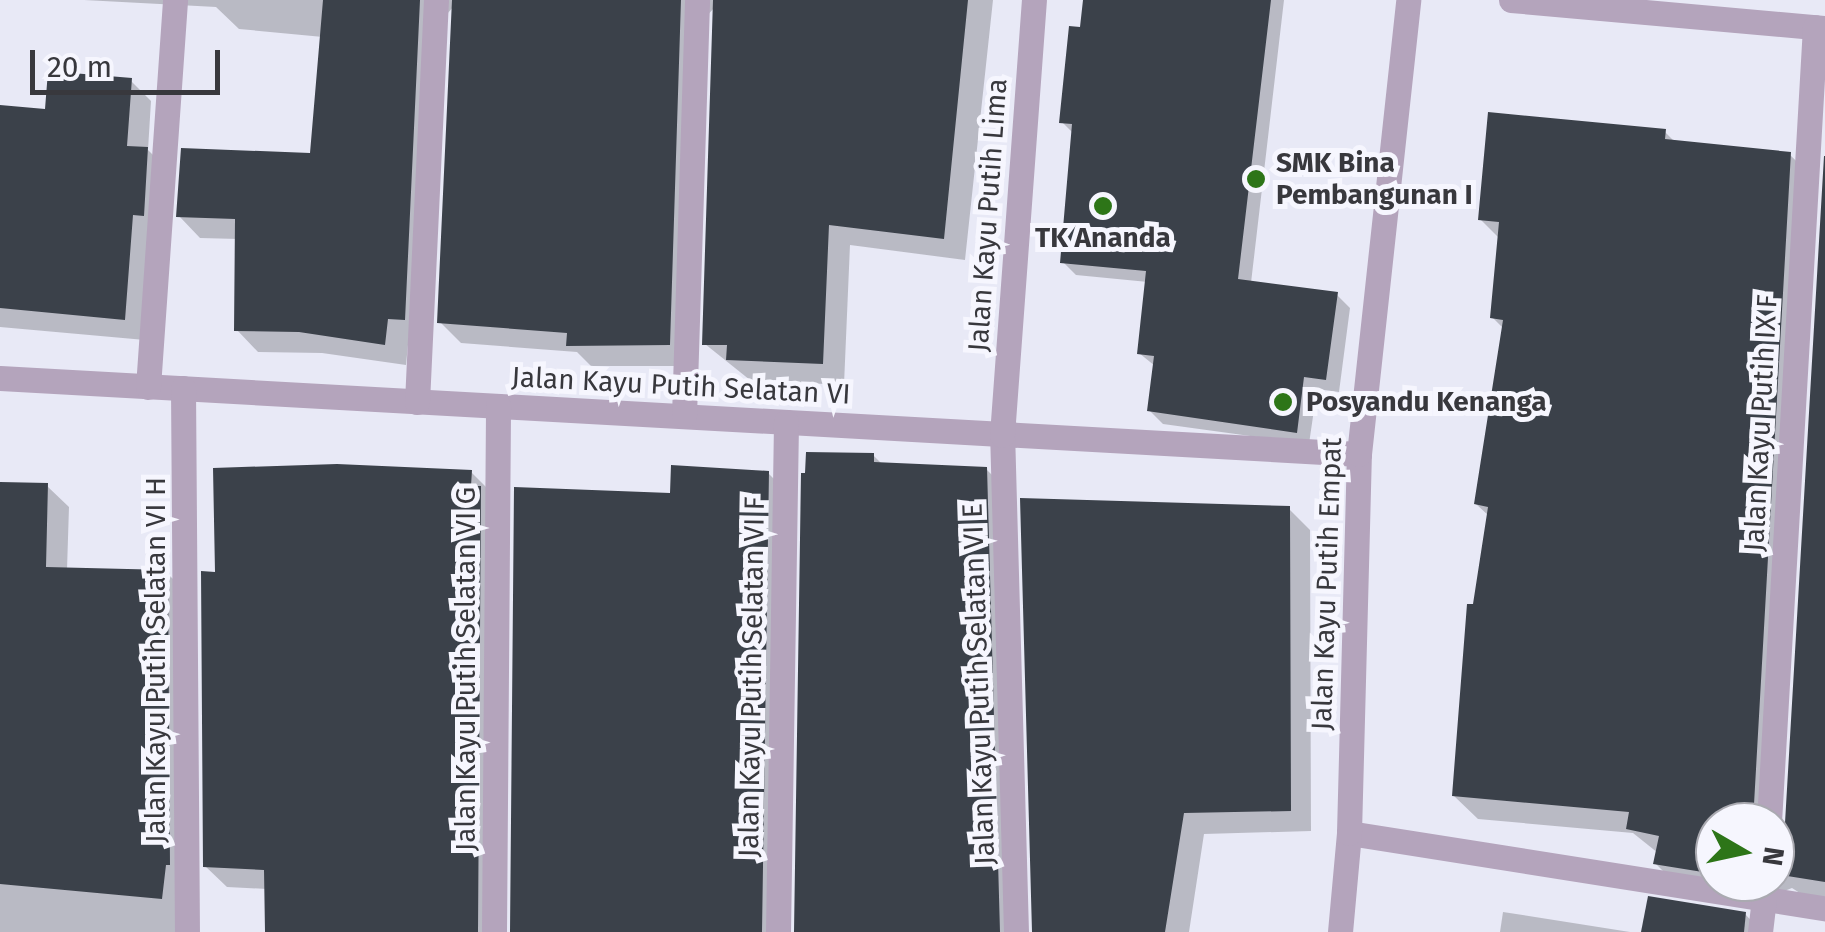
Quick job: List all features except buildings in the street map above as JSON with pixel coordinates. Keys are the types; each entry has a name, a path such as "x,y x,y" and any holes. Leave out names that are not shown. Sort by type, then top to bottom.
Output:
{"street":[{"path":"148,386 175,0"},
{"path":"417,402 436,0"},
{"path":"684,416 697,0"},
{"name":"Jalan Kayu Putih Lima","path":"1002,435 1034,0"},
{"name":"Jalan Kayu Putih Empat","path":"1340,932 1349,833 1359,454 1408,0"},
{"path":"1511,0 1820,27"},
{"name":"Jalan Kayu Putih IX F","path":"1770,802 1820,27"},
{"name":"Jalan Kayu Putih Selatan VI","path":"0,378 1359,454"},
{"name":"Jalan Kayu Putih Selatan VI H","path":"183,388 187,932"},
{"name":"Jalan Kayu Putih Selatan VI G","path":"494,932 498,406"},
{"name":"Jalan Kayu Putih Selatan VI F","path":"778,932 786,422"},
{"name":"Jalan Kayu Putih Selatan VI E","path":"1002,435 1016,932"},
{"path":"1349,833 1695,881"},
{"path":"1795,900 1825,908"},
{"path":"1760,932 1764,902"}],"place":[{"name":"SMK Bina Pembangunan I","path":"1256,179"},
{"name":"TK Ananda","path":"1103,206"},
{"name":"Posyandu Kenanga","path":"1283,402"}]}
